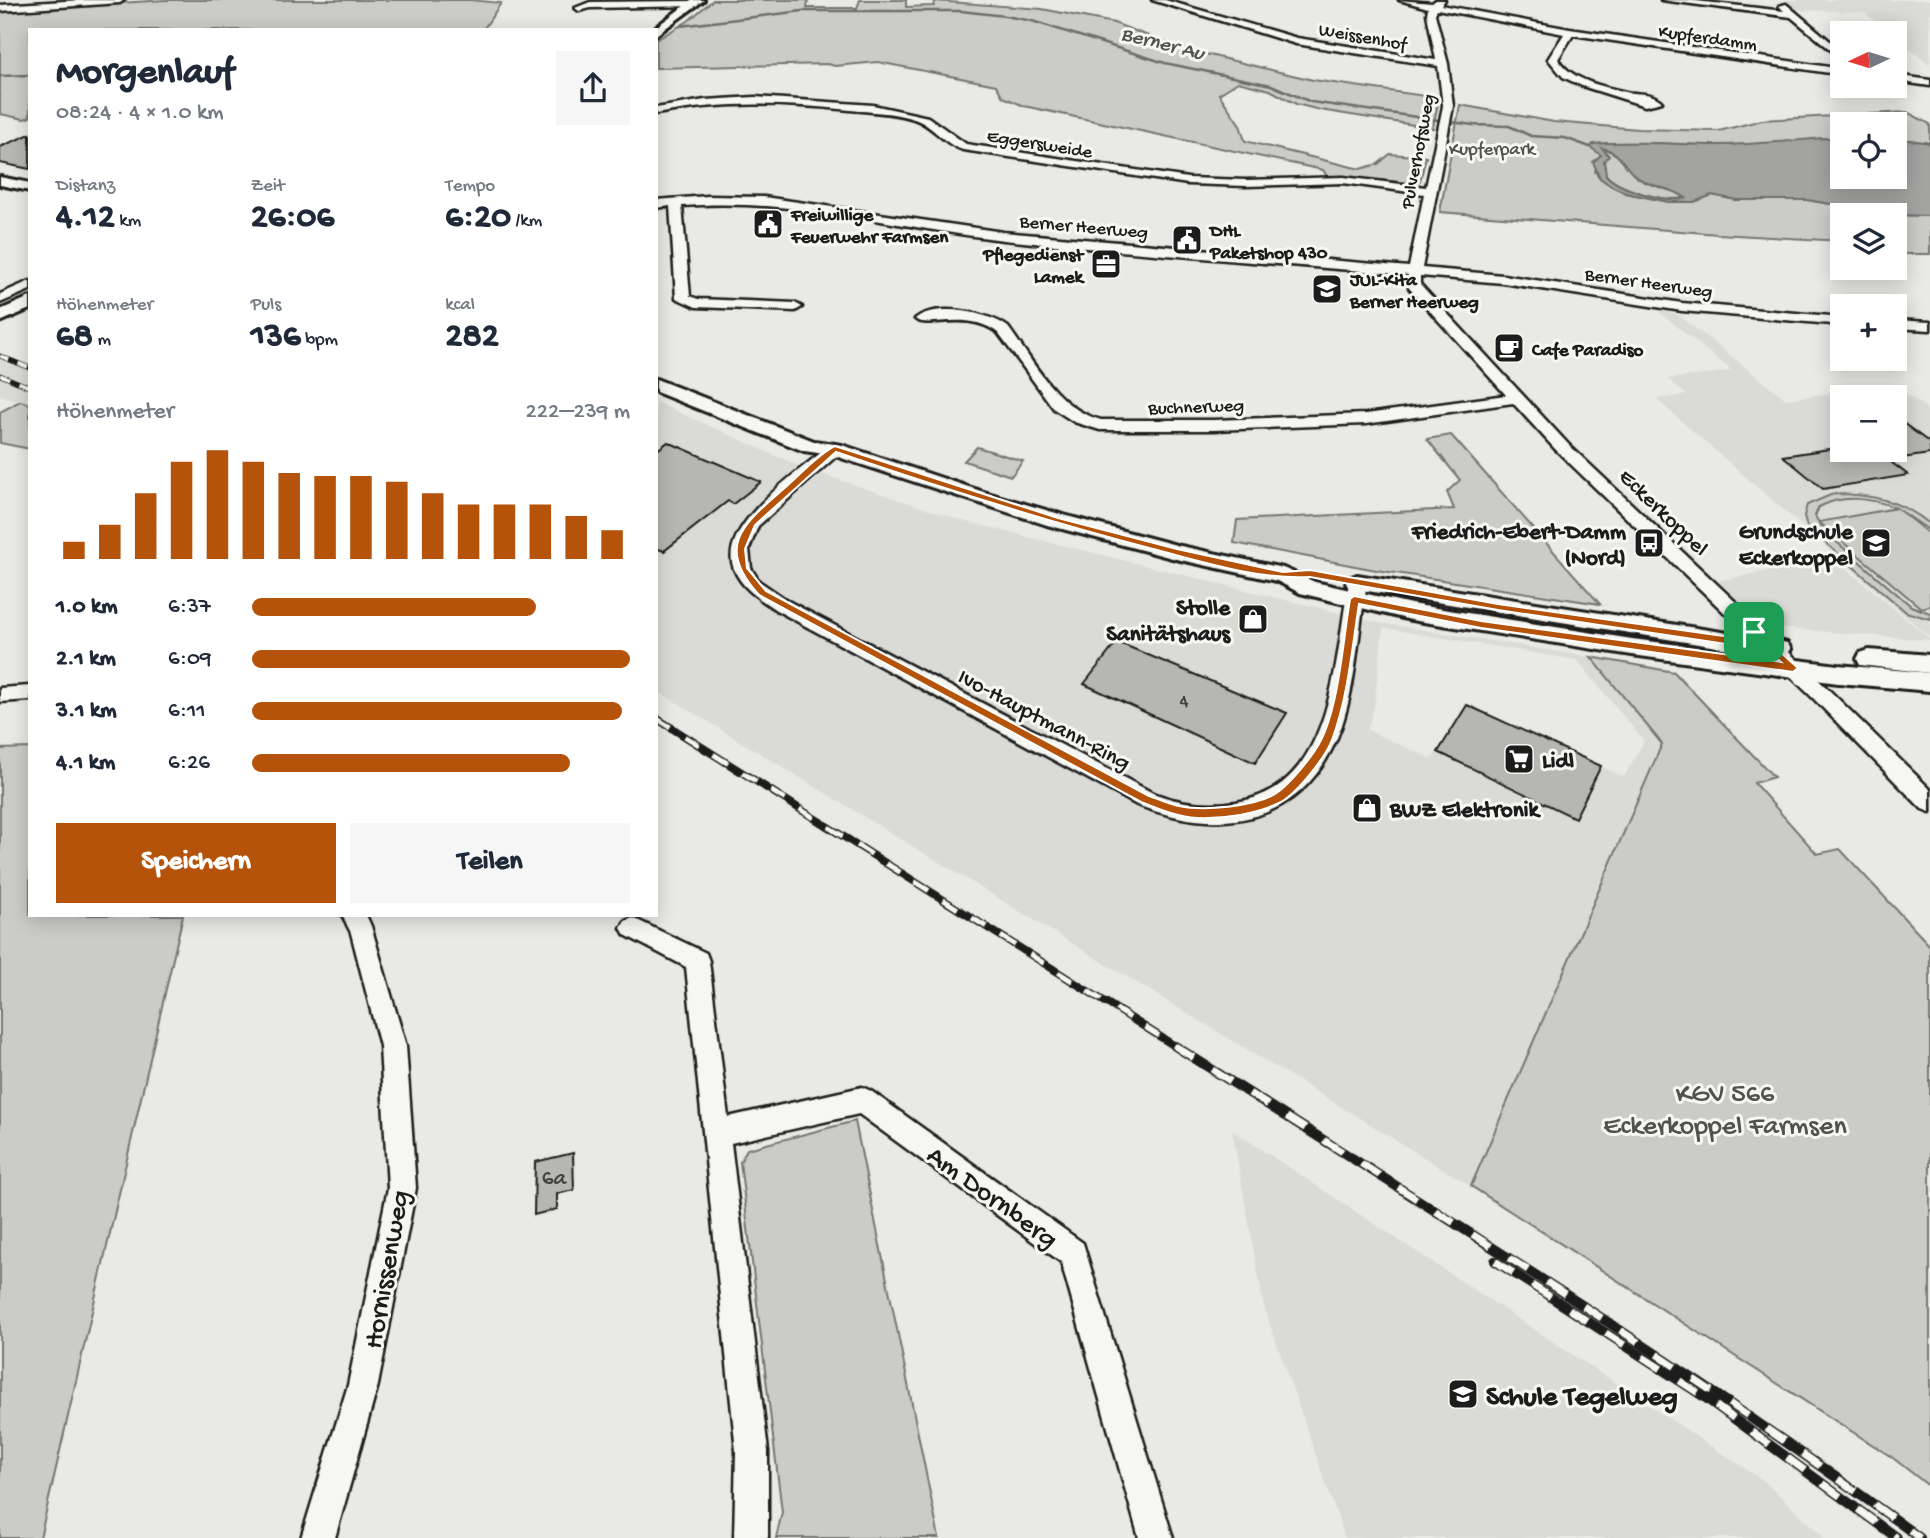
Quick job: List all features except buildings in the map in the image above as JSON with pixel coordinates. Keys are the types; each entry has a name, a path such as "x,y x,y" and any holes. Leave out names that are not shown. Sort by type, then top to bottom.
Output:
{"main road":[{"path":"658,30 696,2"},
{"path":"0,181 28,187"},
{"path":"1,311 28,297"},
{"path":"1,311 28,303"},
{"path":"658,371 824,437 835,449"},
{"path":"658,386 811,447 835,449 1055,520 1177,552 1283,575 1308,588 1356,591 1750,638 1772,648 1930,664"},
{"path":"1356,591 1481,624 1715,658 1930,682"},
{"path":"1715,658 1750,638"}],"street":[{"path":"0,8 120,0"},
{"name":"Weissenhof","path":"1156,0 1296,41 1443,64"},
{"name":"Kupferdamm","path":"1403,0 1437,4 1570,32 1830,70"},
{"path":"1665,0 1794,15"},
{"path":"1776,0 1830,46"},
{"path":"579,8 590,5 696,2"},
{"name":"Pulverhofsweg","path":"1413,272 1445,121 1448,95 1431,14 1437,4"},
{"path":"1570,32 1553,59 1555,64 1584,84 1625,94"},
{"path":"1908,80 1930,83"},
{"name":"Eggersweide","path":"658,111 711,103 815,102 913,115 932,123 953,143 963,147 1128,174 1188,181 1246,183 1343,180 1429,191"},
{"name":"Berner Heerweg","path":"658,204 724,199 764,201 1034,240 1526,282 1682,307 1830,320"},
{"path":"676,202 684,298 696,303 795,307"},
{"name":"Eckerkoppel","path":"1413,272 1413,282 1417,288 1516,398 1750,638"},
{"path":"1,311 28,287"},
{"name":"Buchnerweg","path":"922,319 966,315 994,322 1003,330 1059,406 1079,419 1100,425 1358,419 1404,416 1516,398"},
{"path":"1907,325 1930,326"},
{"name":"Ivo-Hauptmann-Ring","path":"835,449 751,523 740,549 742,568 753,585 783,606 952,697 1145,799 1177,811 1220,813 1249,808 1279,798 1308,768 1325,743 1336,713 1356,591"},
{"path":"1772,648 1930,803"},
{"path":"0,695 28,693"},
{"name":"Hornissenweg","path":"318,1538 362,1390 401,1188 393,1046 363,933 355,917"},
{"path":"634,928 697,961 752,1451 751,1538"},
{"name":"Am Dornberg","path":"717,1133 862,1100 1073,1253 1156,1538"}],"shaded area":[{"path":"1785,0 1930,0 1930,65 1908,47 1908,21 1875,21 1864,12 1797,10"},
{"path":"1830,138 1830,189 1907,189 1907,140 1930,143 1930,216 1907,215 1907,203 1830,204 1807,200 1736,200 1712,195 1694,202 1669,202 1626,193 1611,186 1600,178 1593,162 1601,155 1590,147 1594,144 1610,143 1734,145","holes":["1602,148 1616,154 1637,177 1686,198 1656,197 1621,186 1606,175 1604,161 1609,156"]},
{"name":"Grundschule Eckerkoppel","path":"1658,311 1677,314 1786,399 1830,393 1830,462 1907,462 1907,394 1930,411 1930,637 1656,399 1687,395 1668,379 1732,371"},
{"path":"0,354 28,365 28,403 0,395"},
{"path":"658,403 801,467 963,521 1380,623 1591,657 1662,743 1471,1186 658,691","holes":["1383,628 1577,660 1644,741 1624,777 1467,705 1432,759 1367,730 1374,707"]},
{"path":"1833,557 1930,640 1777,628 1759,621 1718,581"},
{"name":"Schule Tegelweg","path":"1232,1130 1764,1481 1825,1538 1345,1538 1264,1307"}],"green space":[{"path":"165,0 470,0 501,3 484,28 28,28 28,118 24,119 0,114 0,11"},
{"path":"713,0 808,0 807,8 857,8 860,0 906,0 906,7 934,6 935,1 1042,9 1114,23 1180,48 1313,80 1439,98 1433,128 1320,110 1296,104 1270,90 1238,82 1219,94 1240,125 1245,141 1360,169 1378,164 1390,154 1426,157 1420,181 1412,183 1327,176 1323,170 1024,106 1003,97 996,85 878,62 835,66 658,68 658,39 688,21"},
{"name":"Kupferpark","path":"1460,105 1554,122 1638,129 1719,131 1762,120 1830,116 1830,138 1762,145 1594,144 1602,155 1595,171 1600,178 1626,193 1669,202 1694,202 1712,195 1736,200 1807,200 1830,204 1830,240 1440,212"},
{"name":"Kupferpark","path":"1907,112 1930,124 1930,143 1907,140"},
{"path":"1601,148 1615,154 1643,181 1686,197 1656,197 1632,190 1612,180 1606,175"},
{"path":"1907,215 1930,216 1930,254 1907,254"},
{"path":"20,401 28,403 28,449 0,443 0,412"},
{"path":"1451,435 1600,604 1376,570 1234,543 1237,520 1454,509 1447,492 1460,480 1427,439"},
{"path":"977,447 1023,461 1011,476 964,461"},
{"path":"1833,494 1860,495 1884,500 1908,509 1930,524 1930,531 1898,509 1930,535 1930,606 1921,608 1819,522 1896,508 1867,500 1848,499 1819,507 1815,516 1823,530 1911,606 1930,613 1930,619 1906,612 1807,527 1804,516 1807,505"},
{"path":"1412,603 1703,641 1719,646 1658,639 1622,639 1414,607"},
{"name":"KGV 566 Eckerkoppel Farmsen","path":"1591,657 1674,672 1774,777 1754,783 1817,854 1840,849 1930,946 1930,1487 1893,1458 1471,1186 1662,744"},
{"path":"28,748 28,917 183,917 40,1538 0,1538 0,749"},
{"path":"855,1121 939,1538 776,1538 782,1512 740,1162 747,1149"}],"waterway":[{"name":"Berner Au","path":"680,26 802,11 961,11 1005,16 1032,21 1165,63 1271,85 1311,102 1473,125 1509,126 1531,136 1565,138 1590,147"},
{"name":"Berner Au","path":"0,76 28,75"}],"railway":[{"path":"0,356 28,367"},
{"path":"0,375 28,386"},
{"path":"658,719 1178,1048"},
{"path":"1175,1046 1645,1347 1738,1409 1920,1538"},
{"path":"1495,1261 1703,1396 1897,1538"}],"place":[{"name":"Freiwillige Feuerwehr Farmsen","path":"768,224"},
{"name":"DHL Paketshop 430","path":"1187,240"},
{"name":"Pflegedienst Lamek","path":"1106,264"},
{"name":"JUL-Kita Berner Heerweg","path":"1327,289"},
{"name":"Cafe Paradiso","path":"1509,348"},
{"name":"Friedrich-Ebert-Damm (Nord)","path":"1649,543"},
{"name":"Grundschule Eckerkoppel","path":"1876,543"},
{"name":"Stolle Sanitätshaus","path":"1253,619"},
{"name":"Lidl","path":"1519,759"},
{"name":"BWZ Elektronik","path":"1367,808"},
{"name":"Schule Tegelweg","path":"1463,1394"}],"route":[{"path":"835,449 896,471 1055,520 1135,542 1283,575 1310,574 1498,607 1746,643 1754,632 1793,668 1481,624 1354,599 1336,713 1325,743 1308,768 1279,798 1249,808 1199,814 1177,811 1145,799 783,606 753,585 742,568 740,549 751,523 835,449"}]}
